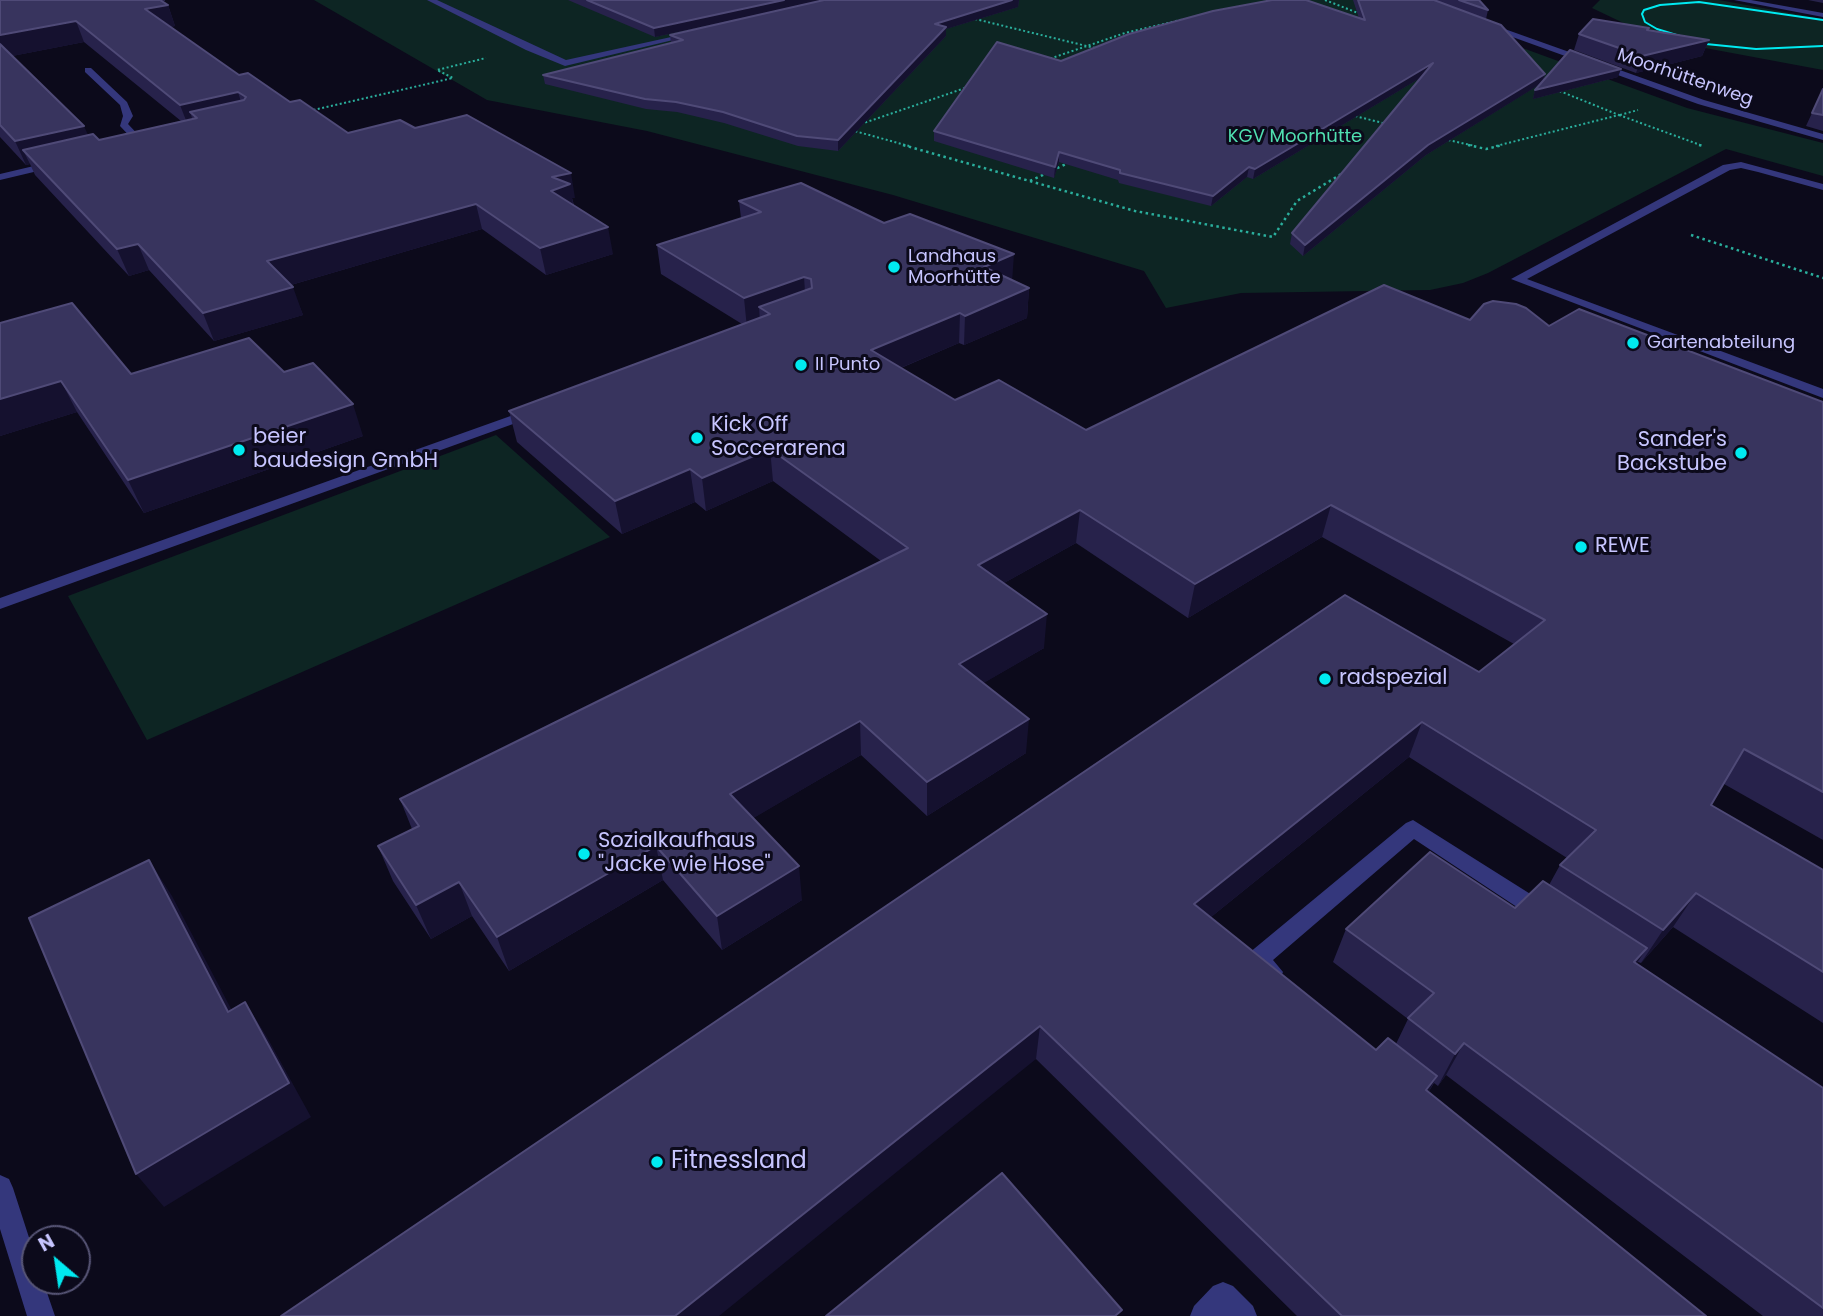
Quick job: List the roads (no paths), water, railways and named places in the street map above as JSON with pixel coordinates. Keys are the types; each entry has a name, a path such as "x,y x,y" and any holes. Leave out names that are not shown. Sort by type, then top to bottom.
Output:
{"street":[{"path":"431,0 565,63 706,31"},
{"path":"1738,0 1823,15"},
{"name":"Moorhüttenweg","path":"1481,22 1701,102 1823,138"},
{"path":"88,70 124,104 128,116 123,124 142,144"},
{"path":"129,147 155,142"},
{"path":"0,177 65,162"},
{"path":"1823,187 1741,165 1727,167 1517,279 1823,394"},
{"path":"0,604 546,407"},
{"path":"1290,986 1257,960 1413,828 1561,925"},
{"path":"0,1188 41,1316"},
{"path":"1204,1316 1223,1296 1243,1316"}],"tram line":[{"path":"1823,20 1699,2 1660,5 1644,10 1642,14 1645,22 1657,29 1706,44 1756,49 1823,46"}],"place":[{"name":"Landhaus Moorhütte","path":"894,267"},
{"name":"Gartenabteilung","path":"1633,343"},
{"name":"Il Punto","path":"801,365"},
{"name":"Kick Off Soccerarena","path":"697,438"},
{"name":"beier baudesign GmbH","path":"239,450"},
{"name":"Sander's Backstube","path":"1741,453"},
{"name":"REWE","path":"1581,547"},
{"name":"radspezial","path":"1325,679"},
{"name":"Sozialkaufhaus \"Jacke wie Hose\"","path":"584,854"},
{"name":"Fitnessland","path":"657,1162"}],"park label":[{"name":"KGV Moorhütte","path":"1295,137"}]}
